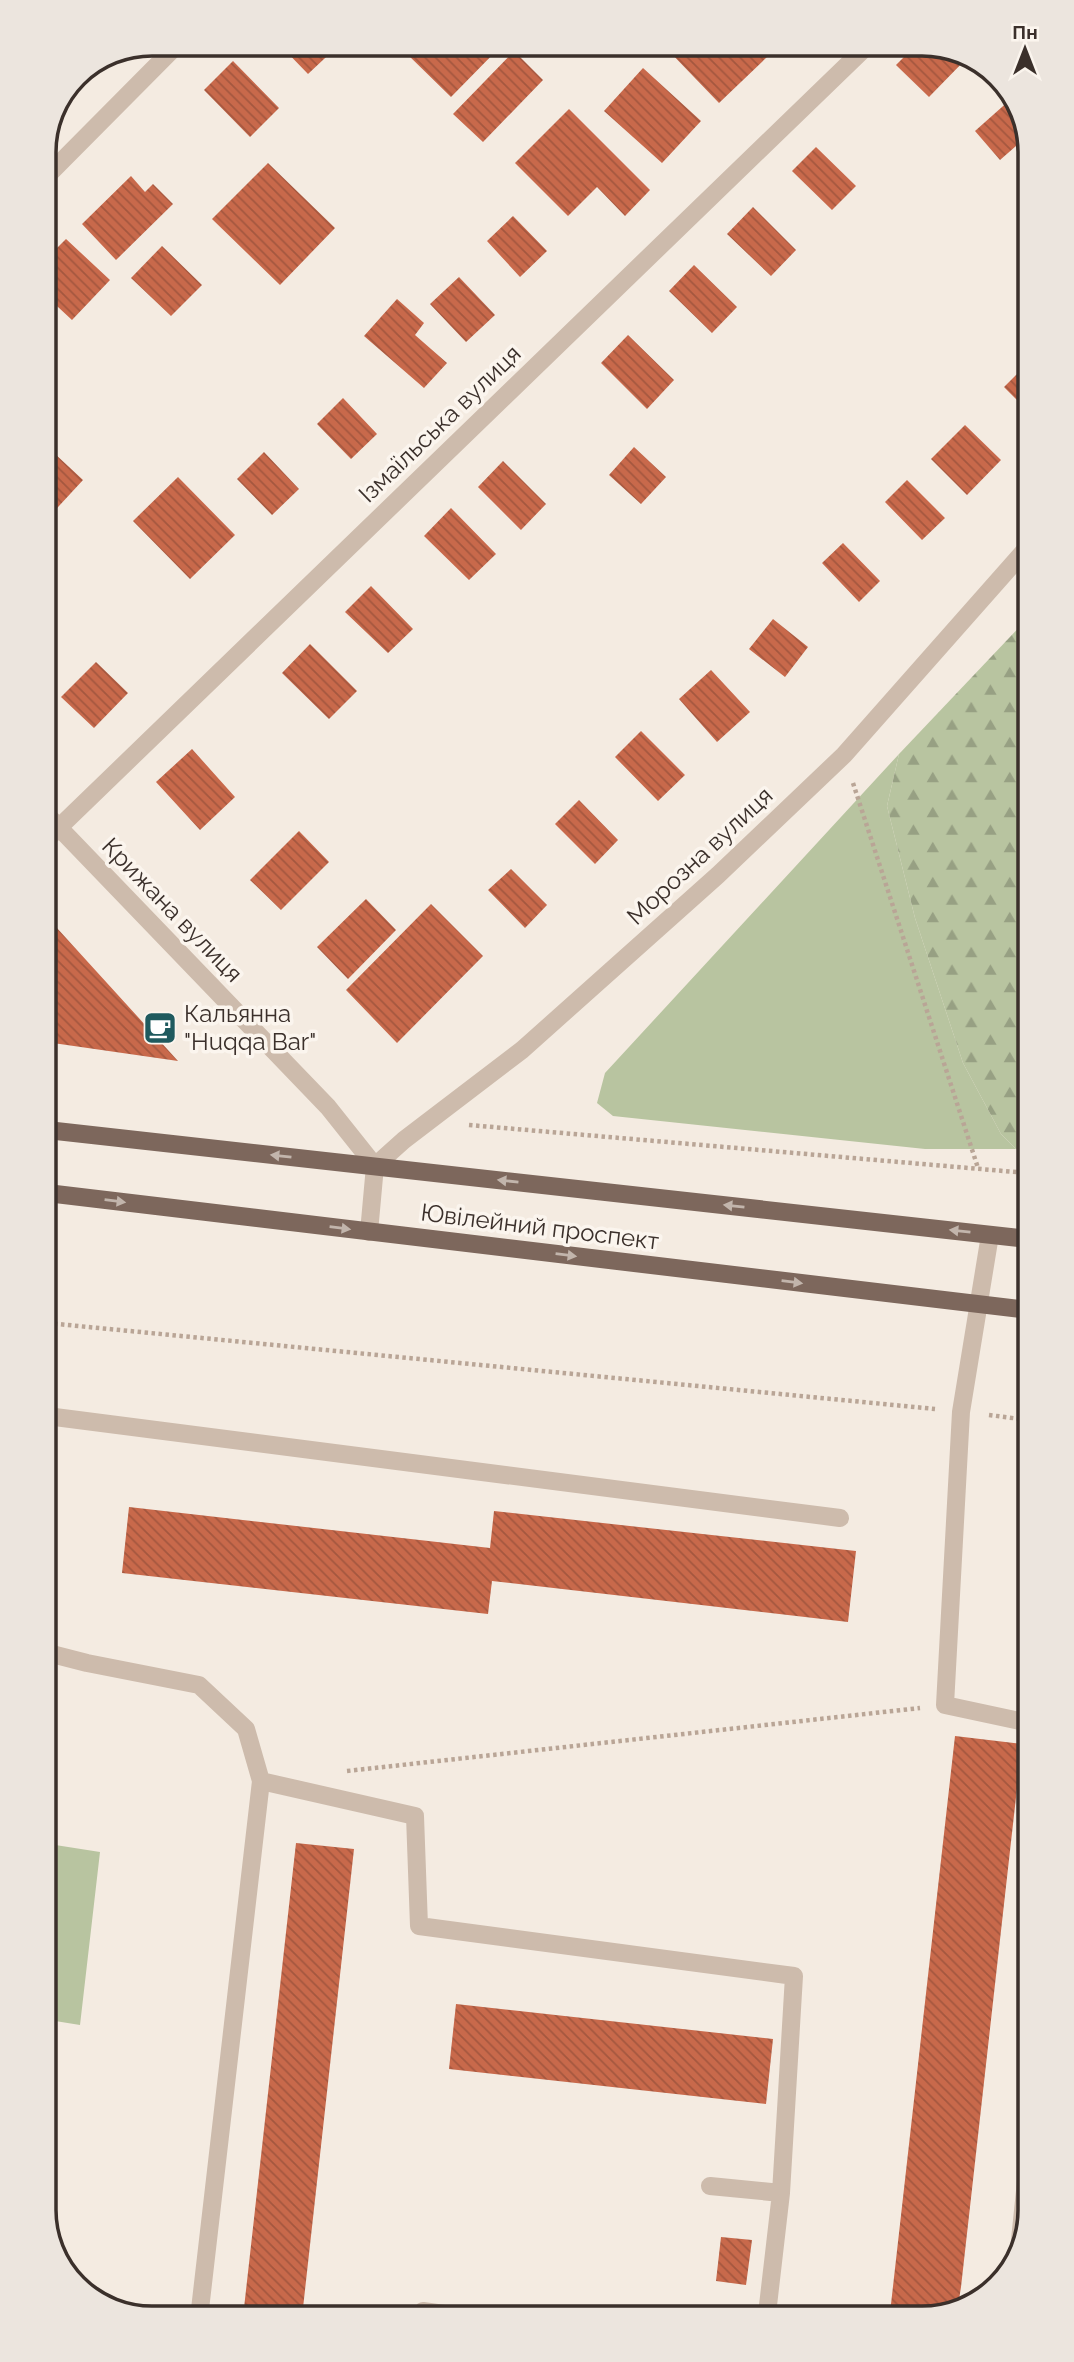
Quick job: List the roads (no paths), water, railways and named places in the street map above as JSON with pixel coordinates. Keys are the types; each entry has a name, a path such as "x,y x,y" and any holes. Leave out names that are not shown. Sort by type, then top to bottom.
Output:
{"main road":[{"name":"Ювілейний проспект","path":"56,1131 1018,1238"},
{"name":"Ювілейний проспект","path":"56,1194 1018,1309"}],"street":[{"path":"56,166 166,56"},
{"name":"Ізмаїльська вулиця","path":"56,830 857,56"},
{"name":"Морозна вулиця","path":"375,1166 404,1140 522,1051 718,876 844,755 1018,558"},
{"name":"Крижана вулиця","path":"56,838 328,1107 375,1166"},
{"path":"369,1232 375,1166"},
{"path":"990,1235 961,1412 945,1705 1018,1721"},
{"path":"56,1417 840,1518"},
{"path":"56,1655 199,1685 246,1729 261,1781 201,2306"},
{"path":"261,1781 415,1816 419,1926 794,1976 781,2193 768,2306"},
{"path":"710,2186 781,2193"}],"place":[{"name":"Кальянна \"Huqqa Bar\"","path":"160,1028"}]}
